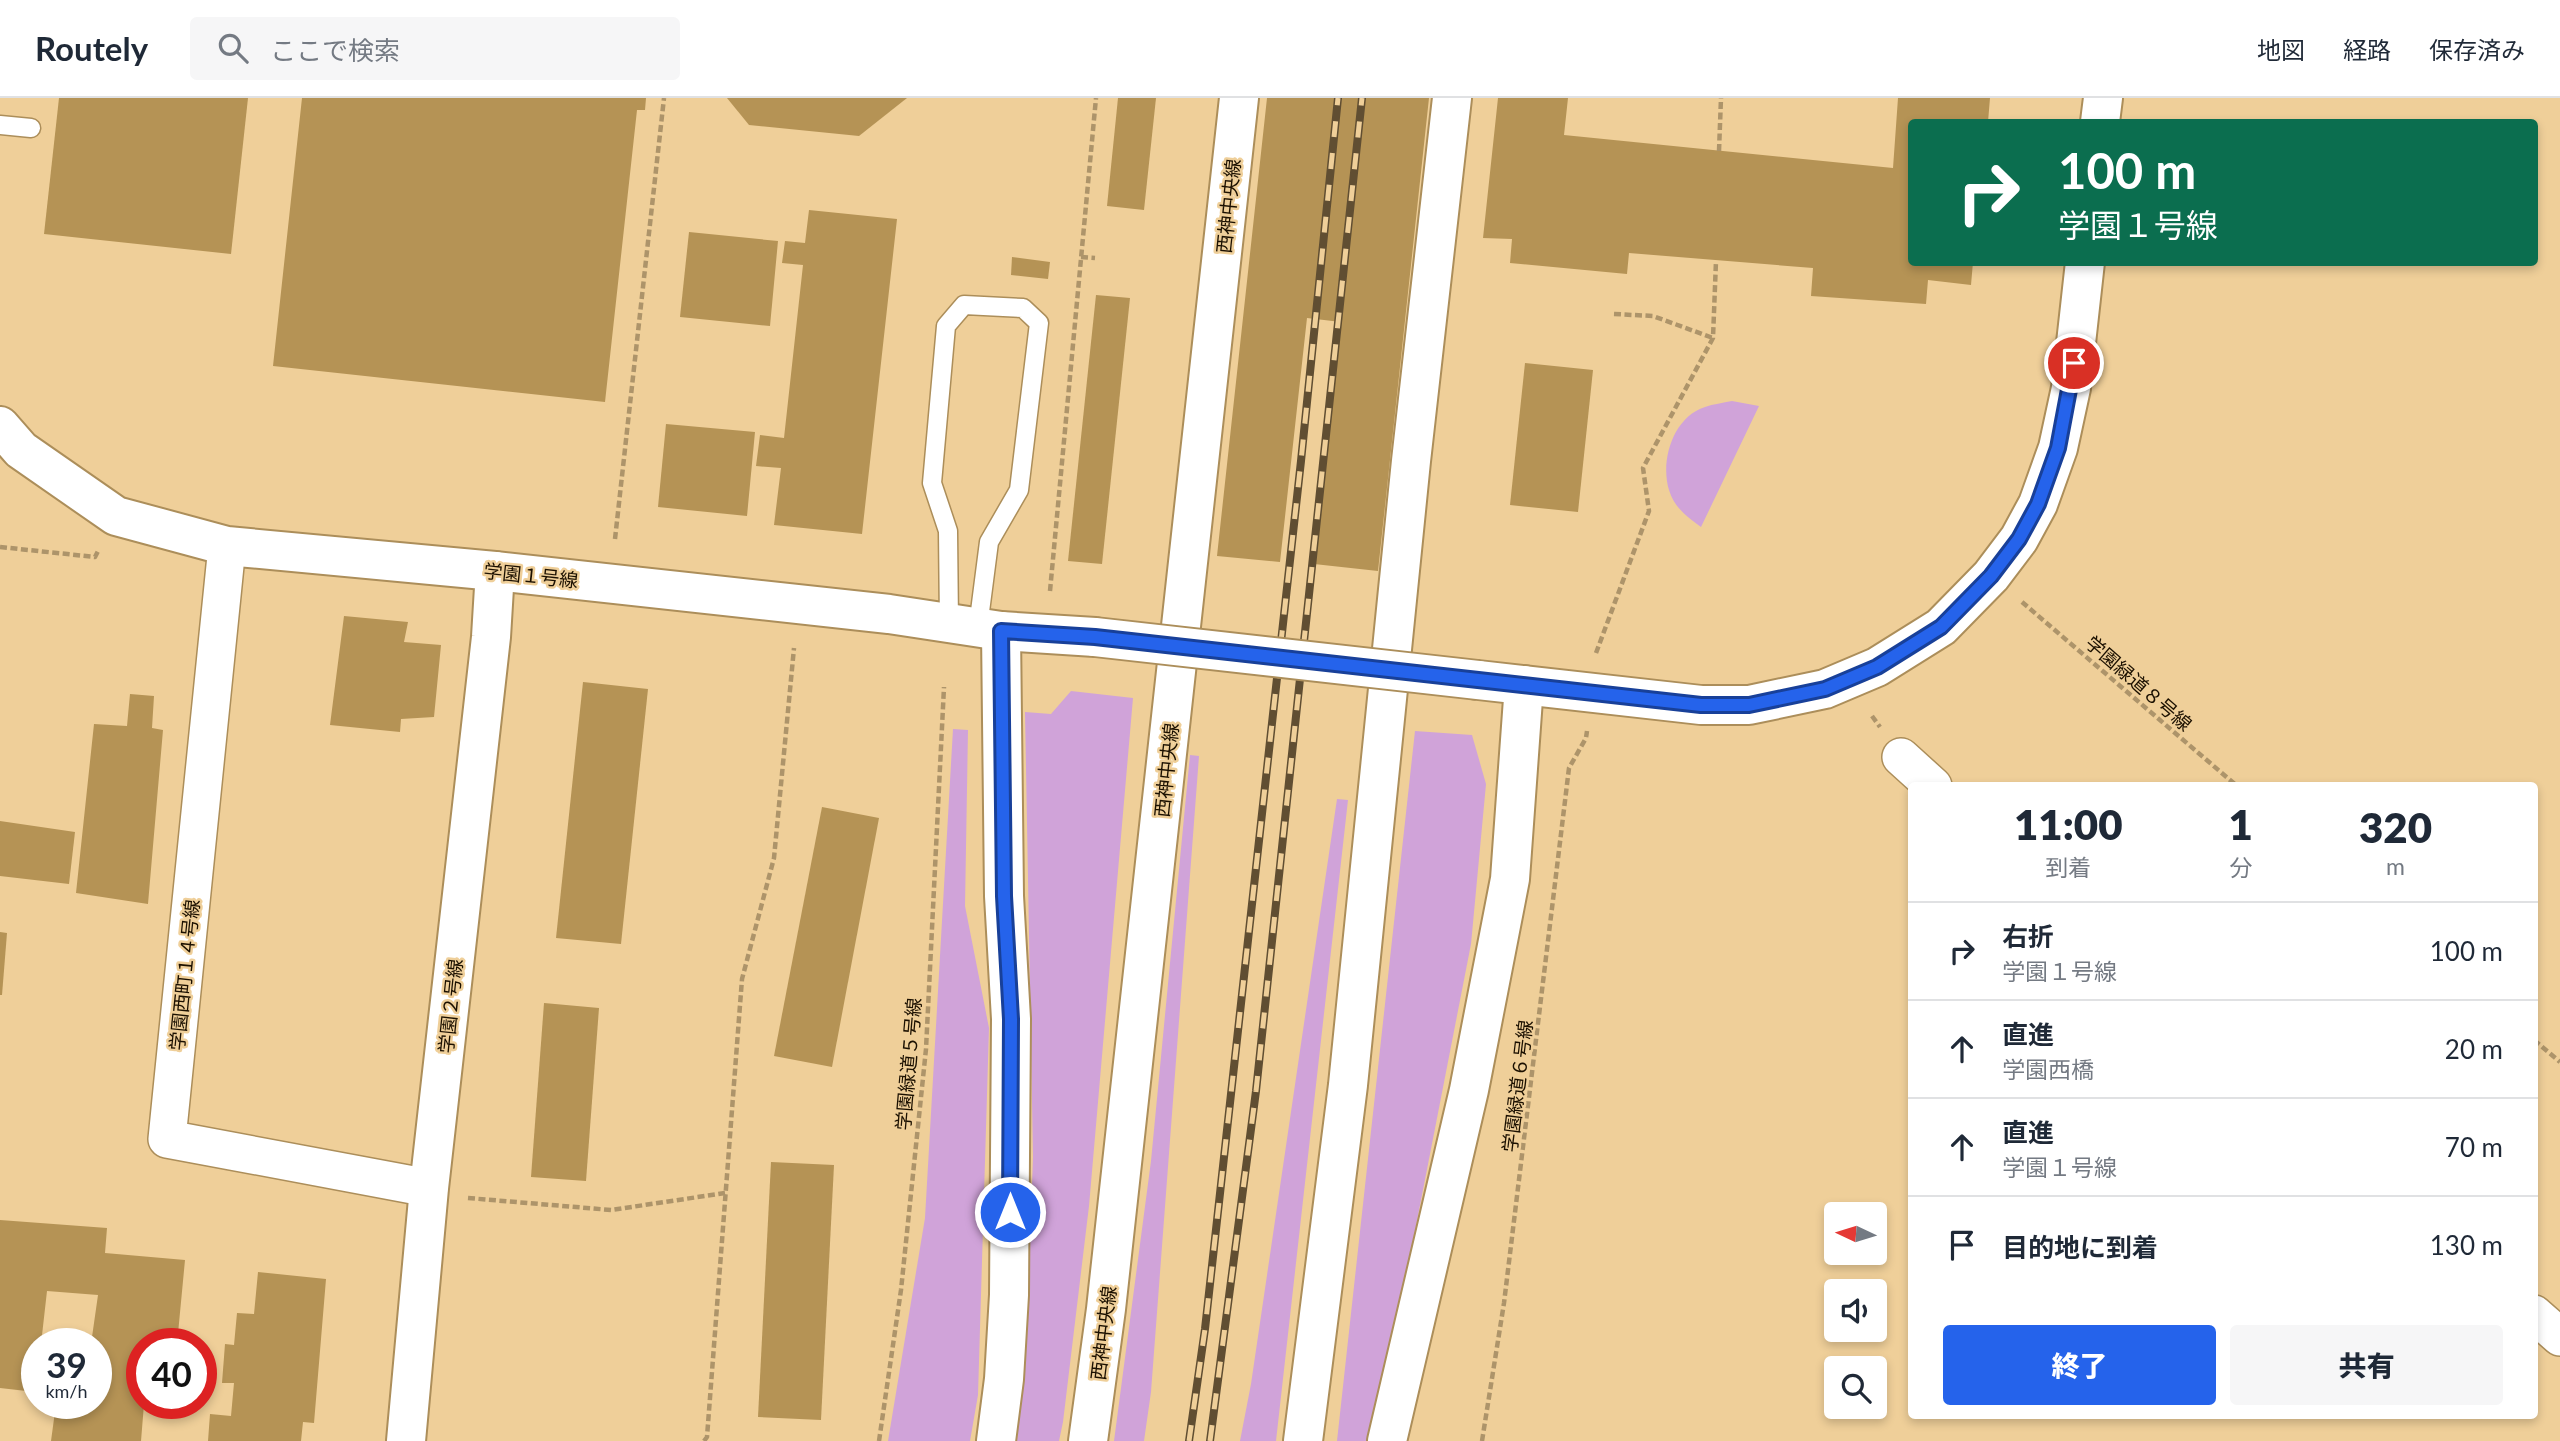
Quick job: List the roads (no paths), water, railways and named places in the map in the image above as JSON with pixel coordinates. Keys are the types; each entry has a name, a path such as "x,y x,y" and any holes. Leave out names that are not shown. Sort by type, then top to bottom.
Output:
{"street":[{"name":"西神中央線","path":"1088,1441 1106,1309 1240,98"},
{"path":"1303,1441 1348,1085 1409,475 1452,98"},
{"path":"2100,119 2103,98"},
{"path":"1387,1441 1469,1090 1510,879 1524,685 1687,704 1749,705 1825,689 1877,667 1941,627 1991,576 2019,539 2038,504 2058,448 2071,388 2085,266"},
{"name":"学園１号線","path":"0,426 21,450 116,516 227,546 495,571 889,614 976,627 1095,637 1524,685"},
{"name":"学園西町１４号線","path":"227,546 167,1139 445,1193"},
{"name":"学園２号線","path":"406,1441 445,1193 495,571"},
{"path":"976,627 1004,896 1011,1019 1009,1295 1004,1379 996,1441"},
{"path":"1901,757 1929,782"},
{"path":"2538,1318 2560,1337"}],"lane":[{"path":"0,125 32,128"},
{"path":"964,305 1023,308 1039,323 1019,490 989,542 976,627 932,483 946,326 964,305"}],"railway":[{"path":"1189,1441 1205,1329 1301,461 1338,98"},
{"path":"1210,1441 1256,1091 1362,98"}]}
